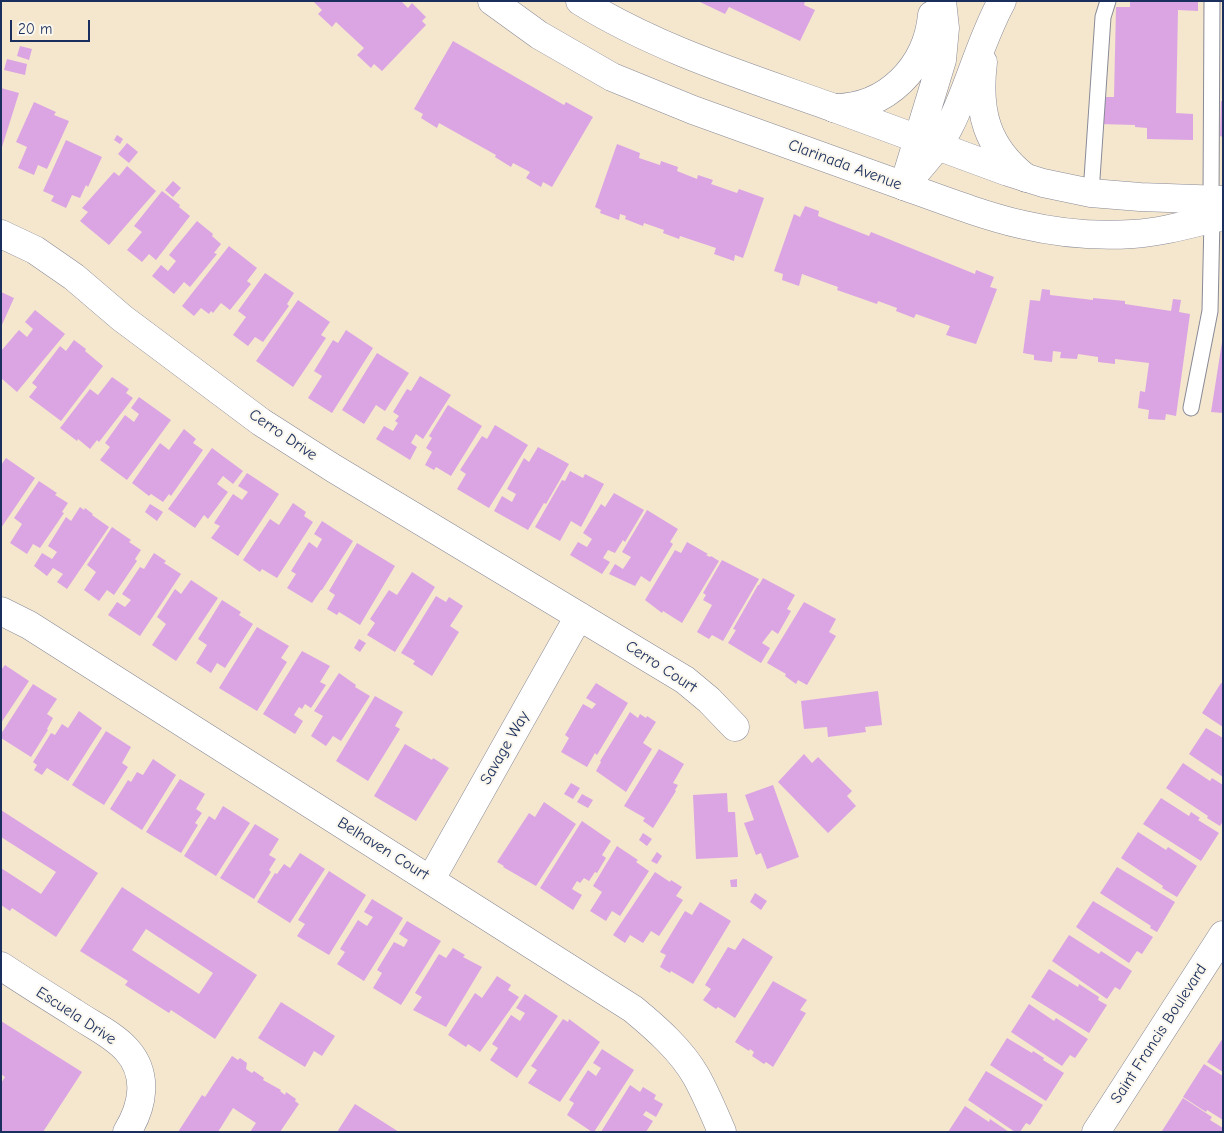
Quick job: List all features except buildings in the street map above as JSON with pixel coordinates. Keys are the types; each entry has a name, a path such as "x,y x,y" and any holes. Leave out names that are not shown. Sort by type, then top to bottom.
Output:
{"main road":[{"name":"Clarinada Avenue","path":"492,1 539,35 612,77 693,110 1001,220 1036,229 1066,233 1133,234 1173,229 1217,209"},
{"path":"580,1 659,43 1026,178 1091,193 1140,197 1217,209"},
{"path":"834,108 851,107 869,102 888,93 904,79 926,46 931,26 933,1"},
{"path":"904,186 927,142 934,89 942,60 945,28 942,1"},
{"path":"927,142 953,119 985,36 1002,1"},
{"path":"1002,1 988,37 984,58 981,85 982,107 988,131 996,146 1010,164 1026,178"},
{"name":"Cerro Drive","path":"1,234 35,250 74,277 122,318 261,422 333,468 579,616"},
{"name":"Belhaven Court","path":"1,611 29,625 633,1009 670,1043 695,1075 722,1132"},
{"name":"Cerro Court","path":"579,616 685,680 710,700 734,727"},
{"name":"Savage Way","path":"430,879 579,616"},
{"name":"Saint Francis Boulevard","path":"1096,1132 1223,935"},
{"name":"Escuela Drive","path":"1,966 126,1049 137,1067 142,1088 140,1106 126,1132"}],"lane":[{"path":"1091,193 1103,17 1108,1"},
{"path":"1191,408 1210,311 1217,209 1212,1"}]}
